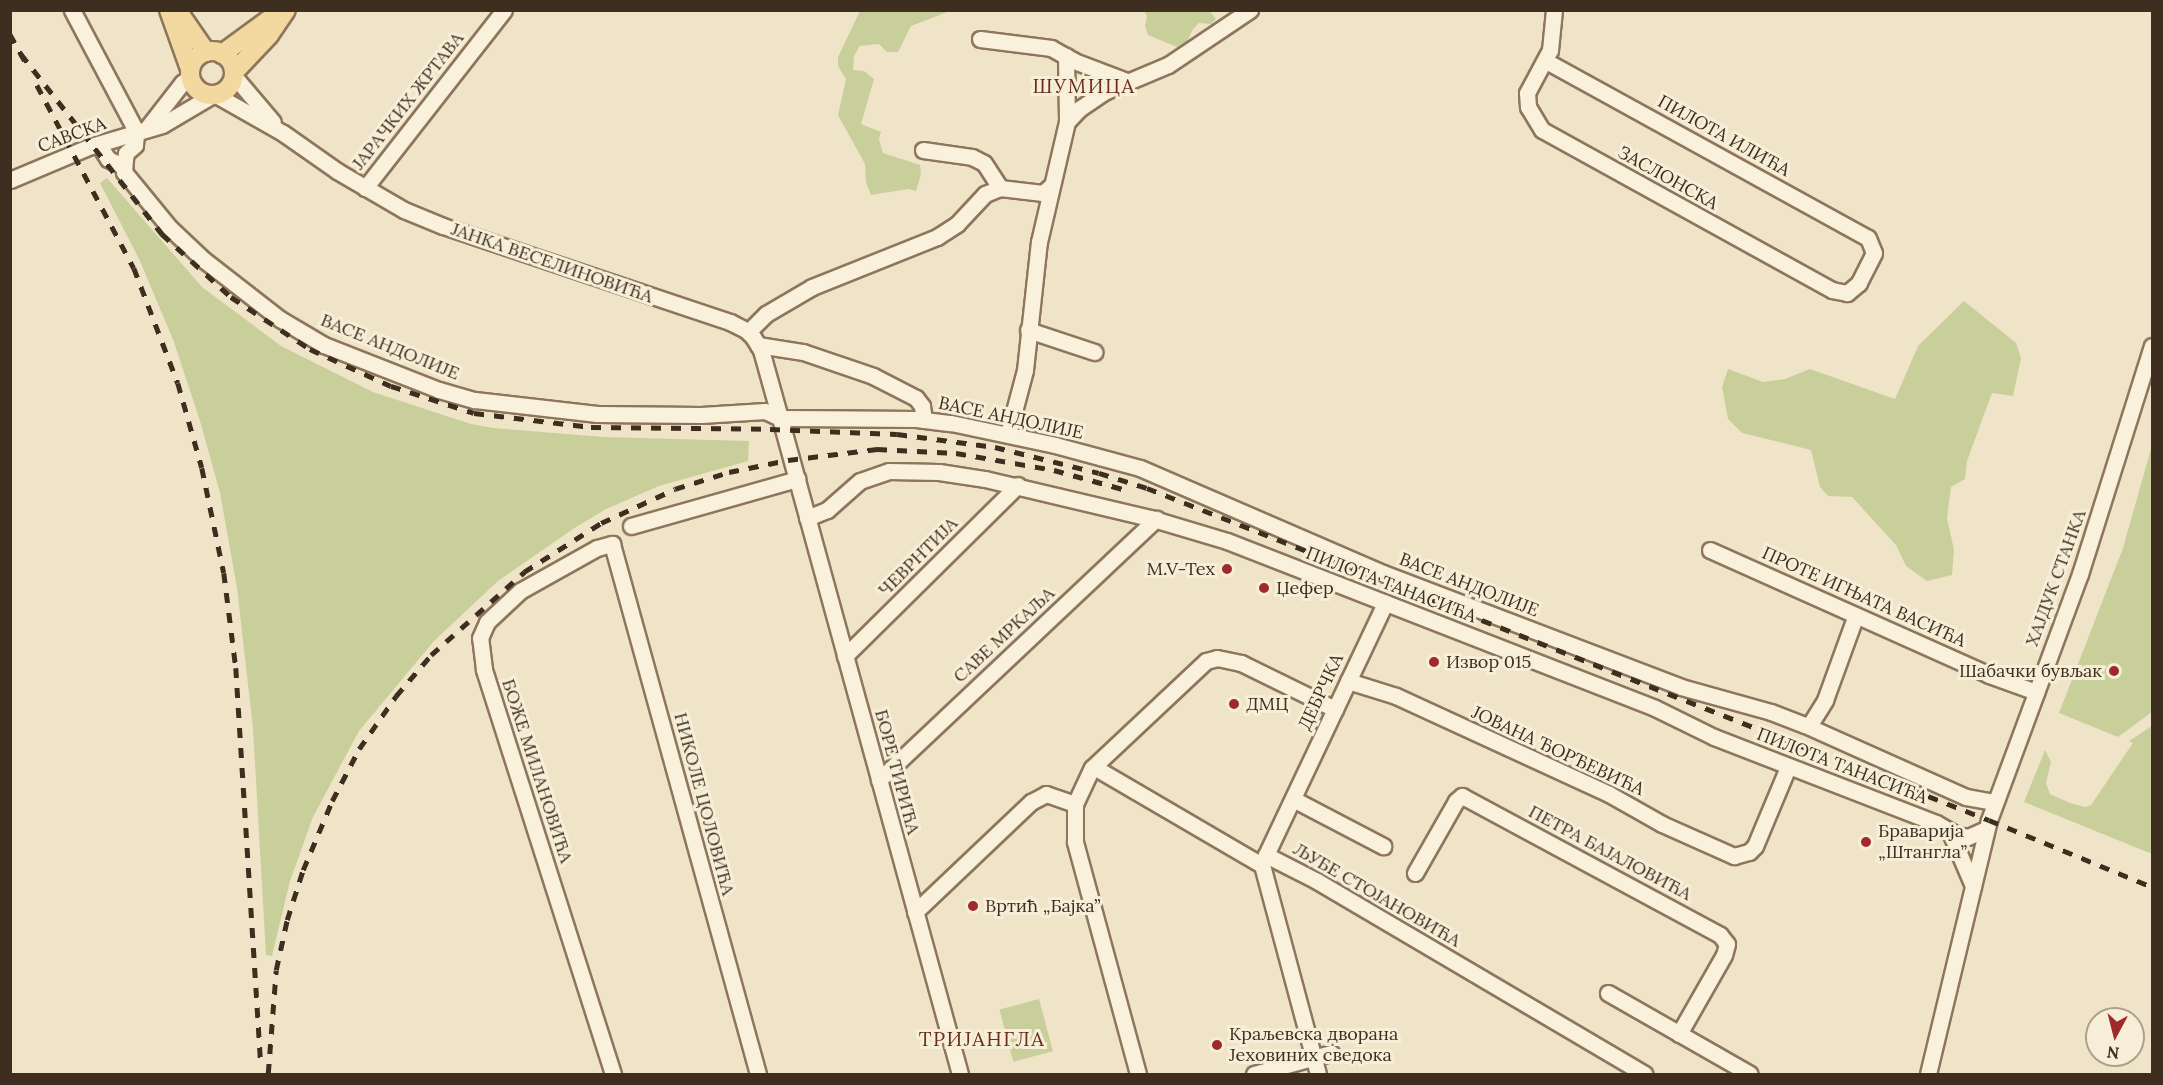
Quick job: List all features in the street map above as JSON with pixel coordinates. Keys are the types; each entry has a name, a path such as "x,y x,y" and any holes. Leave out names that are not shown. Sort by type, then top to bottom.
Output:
{"main road":[{"path":"169,10 197,90 213,95 227,90 234,74 269,35 286,10"},
{"path":"177,10 214,53 229,59 234,74"},
{"path":"190,73 196,58 214,53 280,10"}],"street":[{"path":"72,10 140,132"},
{"name":"ЈАРАЧКИХ ЖРТАВА","path":"364,188 504,10"},
{"path":"1068,122 1079,109 1127,81 1168,65 1250,10"},
{"name":"ЗАСЛОНСКА","path":"1554,10 1552,36 1546,61 1527,93 1528,107 1542,130 1832,290 1847,293 1853,289 1874,253"},
{"path":"980,39 1052,48 1127,81"},
{"path":"1008,434 1025,370 1038,243 1068,122 1066,56"},
{"name":"ПИЛОТА ИЛИЋА","path":"1546,61 1851,227 1868,238 1874,253"},
{"path":"123,166 126,153 135,145 140,132 190,73"},
{"name":"ЈАНКА ВЕСЕЛИНОВИЋА","path":"234,74 283,133"},
{"name":"САВСКА","path":"10,180 99,145 162,125 213,95"},
{"name":"ЈАНКА ВЕСЕЛИНОВИЋА","path":"213,95 283,133 364,188 404,210 443,226 719,318 748,332 758,345 780,418"},
{"name":"ВАСЕ АНДОЛИЈЕ","path":"99,145 108,159 123,166 128,179 170,228 244,293 324,345 439,390 475,400 597,414 701,416 765,411 780,418 924,420 1008,434 1140,468 1383,573 1681,687 1771,712 1809,726 1966,797 1995,802"},
{"path":"923,150 972,157 984,163 1000,188"},
{"path":"748,332 766,315 812,287 936,237 957,224 985,194 1000,188 1043,193 1051,186"},
{"path":"1028,330 1094,352"},
{"name":"ВАСЕ АНДОЛИЈЕ","path":"758,345 803,352 873,376 916,398 922,406 924,420"},
{"name":"ХАЈДУК СТАНКА","path":"1928,1074 1988,824 2080,574 2152,346"},
{"name":"БОРЕ ТИРИЋА","path":"780,418 960,1074"},
{"name":"ПИЛОТА ТАНАСИЋА","path":"807,518 827,510 860,481 889,471 939,472 1018,485 1156,519 1227,542 1655,708 1690,726 1788,767 1919,817 1950,832 1968,837 1988,824"},
{"path":"631,526 797,479"},
{"name":"ЧЕВРНТИЈА","path":"845,656 1018,485"},
{"name":"САВЕ МРКАЉА","path":"879,780 1156,519"},
{"name":"БОЖЕ МИЛАНОВИЋА","path":"612,543 597,548 520,591 487,622 480,638 484,669 613,1074"},
{"name":"НИКОЛЕ ЦОЛОВИЋА","path":"612,543 758,1074"},
{"name":"ПРОТЕ ИГЊАТА ВАСИЋА","path":"1710,550 1989,675 2036,692"},
{"name":"ДЕБРЧКА","path":"1264,860 1385,603"},
{"path":"1809,726 1825,700 1856,615"},
{"path":"1138,1074 1074,842 1075,804 1084,782 1094,767 1197,669 1206,661 1216,657 1241,663 1335,709"},
{"name":"ЈОВАНА ЂОРЂЕВИЋА","path":"1348,681 1410,702 1609,794 1662,824 1724,853 1741,856 1755,846 1788,767"},
{"name":"ЉУБЕ СТОЈАНОВИЋА","path":"1094,767 1264,860 1317,881 1644,1074"},
{"path":"915,912 1030,802 1046,794 1075,804"},
{"name":"ПЕТРА БАЈАЛОВИЋА","path":"1415,873 1456,801 1462,796 1720,935 1727,944 1724,955 1679,1034"},
{"path":"1293,799 1383,846"},
{"path":"1950,832 1973,886"},
{"path":"1264,860 1318,1074"},
{"path":"1608,993 1750,1074"},
{"path":"1254,1074 1331,1053"}],"green space":[{"path":"860,11 950,11 911,26 898,52 887,52 879,44 860,46 854,56 853,70 864,71 874,79 861,124 881,132 879,139 883,153 920,165 921,174 916,191 908,189 871,195 866,182 865,164 838,115 846,79 838,66 838,57"},
{"path":"1144,11 1210,11 1216,19 1211,24 1199,23 1187,41 1177,47 1148,35 1145,26 1147,16"},
{"path":"107,178 202,287 281,346 373,392 471,424 494,428 604,437 749,441 748,461 659,486 606,509 573,529 498,581 434,641 359,731 313,817 290,881 272,956 266,955 253,729 237,588 220,493 200,421 174,342 140,261 100,183"},
{"path":"1964,301 2016,343 2021,358 2013,396 1992,393 1967,461 1965,479 1951,487 1947,518 1954,550 1952,575 1927,581 1906,566 1896,545 1852,497 1828,496 1820,487 1811,450 1742,433 1728,419 1722,387 1728,369 1763,382 1785,379 1810,369 1895,399 1918,346"},
{"path":"2152,445 2152,712 2118,737 2059,713 2123,548"},
{"path":"2152,726 2152,854 2024,802 2045,750 2051,762 2046,783 2050,794 2070,803 2085,807 2091,805 2133,743 2129,741"},
{"path":"1039,999 1053,1051 1013,1062 999,1010"}],"railway":[{"path":"10,34 25,61"},
{"path":"21,54 162,234 231,297 310,349 391,386 474,413 591,427 770,429 897,434 995,447 1099,473 1147,488 1989,820 2152,887"},
{"path":"37,85 134,268 178,383 202,468 224,573 236,668 261,1065"},
{"path":"268,1074 276,970 287,920 303,870 332,801 359,749 396,696 431,655 524,572 601,523 675,489 729,472 788,460 877,449 956,453 1054,470 1126,490"}],"place":[{"name":"M.V-Tex","path":"1227,569"},
{"name":"Џефер","path":"1264,588"},
{"name":"Извор 015","path":"1434,662"},
{"name":"Шабачки бувљак","path":"2114,671"},
{"name":"ДМЦ","path":"1234,704"},
{"name":"Браварија „Штангла”","path":"1866,842"},
{"name":"Вртић „Бајка”","path":"973,906"},
{"name":"Краљевска дворана Јеховиних сведока","path":"1217,1045"}],"district":[{"name":"ШУМИЦА","path":"1084,85"},
{"name":"ТРИЈАНГЛА","path":"982,1038"}]}
